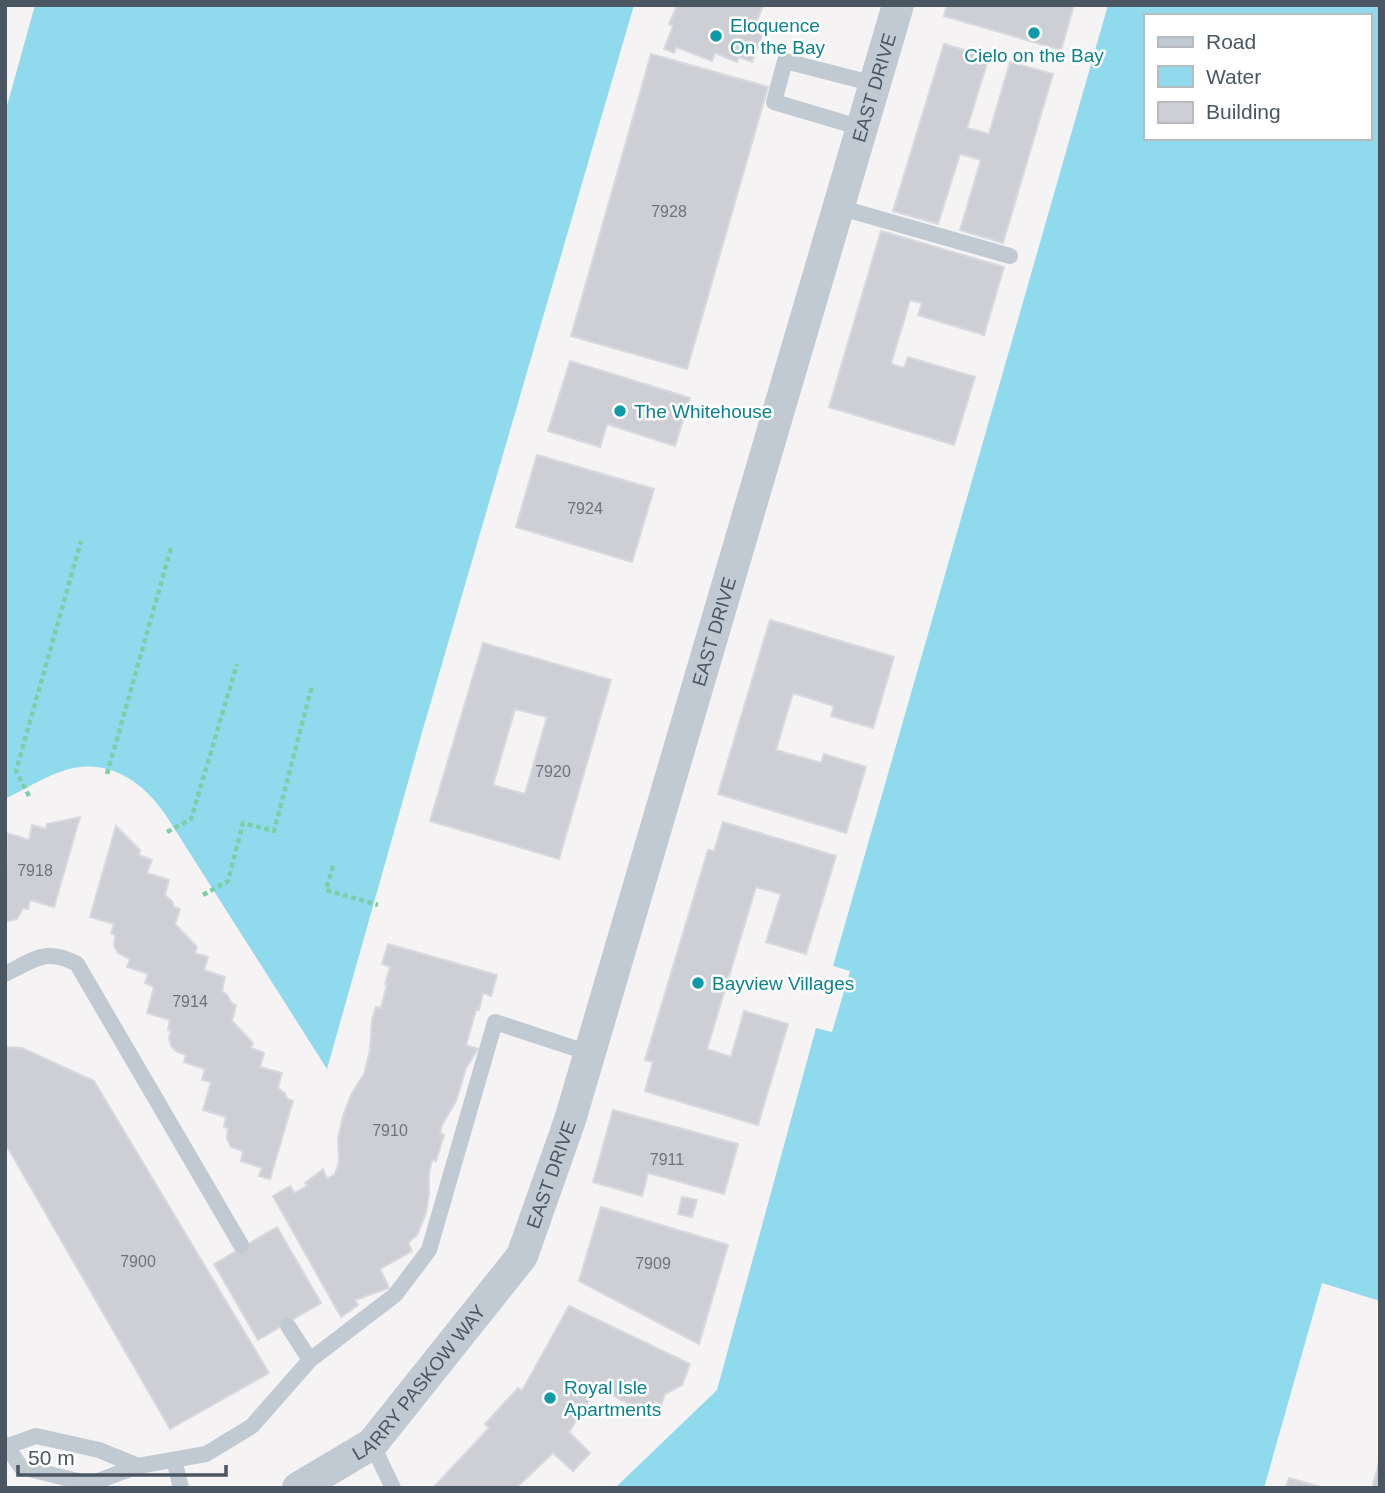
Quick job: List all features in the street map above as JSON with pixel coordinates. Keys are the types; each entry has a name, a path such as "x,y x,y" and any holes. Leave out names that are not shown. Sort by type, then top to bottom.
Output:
{"street":[{"name":"EAST DRIVE","path":"522,1256 570,1120 898,5"},
{"name":"LARRY PASKOW WAY","path":"298,1488 372,1444 522,1256"}],"lane":[{"path":"862,128 774,102 785,61 875,84"},
{"path":"838,207 1010,256"},
{"path":"5,974 46,954 63,956 77,964 242,1245"},
{"path":"138,1466 99,1450 36,1436 7,1445 21,1466 90,1484 138,1466 206,1454 253,1426 310,1360 395,1295 429,1250 495,1022 589,1052"},
{"path":"288,1326 310,1360"},
{"path":"372,1444 393,1488"},
{"path":"174,1460 181,1488"}],"path":[{"path":"29,796 16,771 81,541"},
{"path":"107,774 171,548"},
{"path":"167,832 191,819 237,664"},
{"path":"203,895 228,881 243,823 274,831 312,686"},
{"path":"333,866 326,890 378,905"}],"water":[{"path":"35,5 634,5 327,1069 165,814 149,794 118,773 80,767 51,776 5,799 5,113"},
{"path":"1108,5 1380,5 1380,1301 1322,1283 1264,1488 615,1488 717,1390 816,1028 832,1032 850,971 833,966"}],"building":[{"name":"Eloquence On the Bay","path":"673,5 763,6 757,21 767,24 752,62 739,57 737,62 715,53 712,61 676,47 674,53 664,49 673,26 669,24 676,8"},
{"name":"Cielo on the Bay","path":"947,5 1074,5 1061,50 944,16"},
{"path":"944,44 989,57 967,128 989,134 1010,62 1053,74 1003,243 960,230 981,160 960,154 938,224 893,211"},
{"path":"651,54 768,87 687,369 571,336"},
{"path":"881,231 1004,267 984,335 918,315 922,303 910,300 891,364 904,368 908,357 975,377 954,445 829,407"},
{"name":"The Whitehouse","path":"570,361 690,398 675,446 607,424 600,447 548,431"},
{"path":"537,455 654,489 632,562 516,527"},
{"path":"770,620 894,657 873,728 831,716 834,706 793,693 776,750 821,763 824,754 866,767 846,833 718,794"},
{"path":"483,643 611,680 559,859 430,821","holes":["515,709 547,717 525,794 493,785"]},
{"path":"80,817 54,907 30,900 28,909 23,908 17,919 5,922 7,833 29,840 32,825 46,829 47,824"},
{"name":"Bayview Villages","path":"723,822 836,856 806,954 766,942 781,894 756,887 707,1049 731,1057 744,1011 788,1024 758,1125 645,1091 653,1062 645,1060 708,850 714,851"},
{"path":"116,826 140,850 139,855 152,860 147,873 169,880 165,895 174,907 180,909 175,924 197,947 195,953 208,957 204,970 225,977 222,991 231,1003 236,1005 232,1021 253,1043 251,1048 264,1053 260,1067 282,1073 278,1088 285,1093 287,1099 293,1101 270,1179 259,1176 262,1168 241,1161 243,1151 231,1147 227,1139 228,1128 224,1127 226,1117 203,1110 211,1082 202,1080 205,1069 184,1062 186,1055 171,1046 171,1031 168,1030 170,1020 147,1013 154,987 145,983 148,974 127,967 130,959 118,953 114,946 115,935 111,933 114,924 90,917"},
{"path":"388,944 497,975 491,996 483,993 479,1010 476,1010 466,1045 478,1049 466,1068 456,1101 442,1125 440,1133 444,1135 436,1161 432,1160 429,1173 426,1213 417,1235 408,1243 412,1251 380,1269 389,1288 355,1300 358,1305 341,1317 273,1196 290,1186 295,1193 308,1185 305,1183 323,1169 327,1179 335,1174 339,1162 338,1139 343,1116 351,1095 364,1074 370,1050 372,1020 376,1007 381,1008 387,984 390,967 382,964"},
{"path":"5,1047 22,1048 94,1081 269,1373 170,1429 8,1148 5,1149"},
{"path":"613,1110 738,1144 724,1194 648,1173 642,1196 593,1182"},
{"path":"682,1197 697,1200 692,1217 678,1214"},
{"path":"601,1207 728,1245 699,1344 579,1281"},
{"path":"277,1227 321,1303 258,1340 214,1264"},
{"name":"Royal Isle Apartments","path":"569,1306 690,1364 682,1385 665,1394 661,1405 655,1402 649,1415 598,1387 569,1432 590,1453 573,1471 553,1453 516,1488 433,1488 489,1428 485,1424 518,1388 522,1391"},
{"path":"1380,1459 1380,1488 1372,1488"},
{"path":"1289,1478 1324,1488 1286,1488"}],"place":[{"name":"Cielo on the Bay","path":"1034,33"},
{"name":"Eloquence On the Bay","path":"716,36"},
{"name":"The Whitehouse","path":"620,411"},
{"name":"Bayview Villages","path":"698,983"},
{"name":"Royal Isle Apartments","path":"550,1398"}]}
